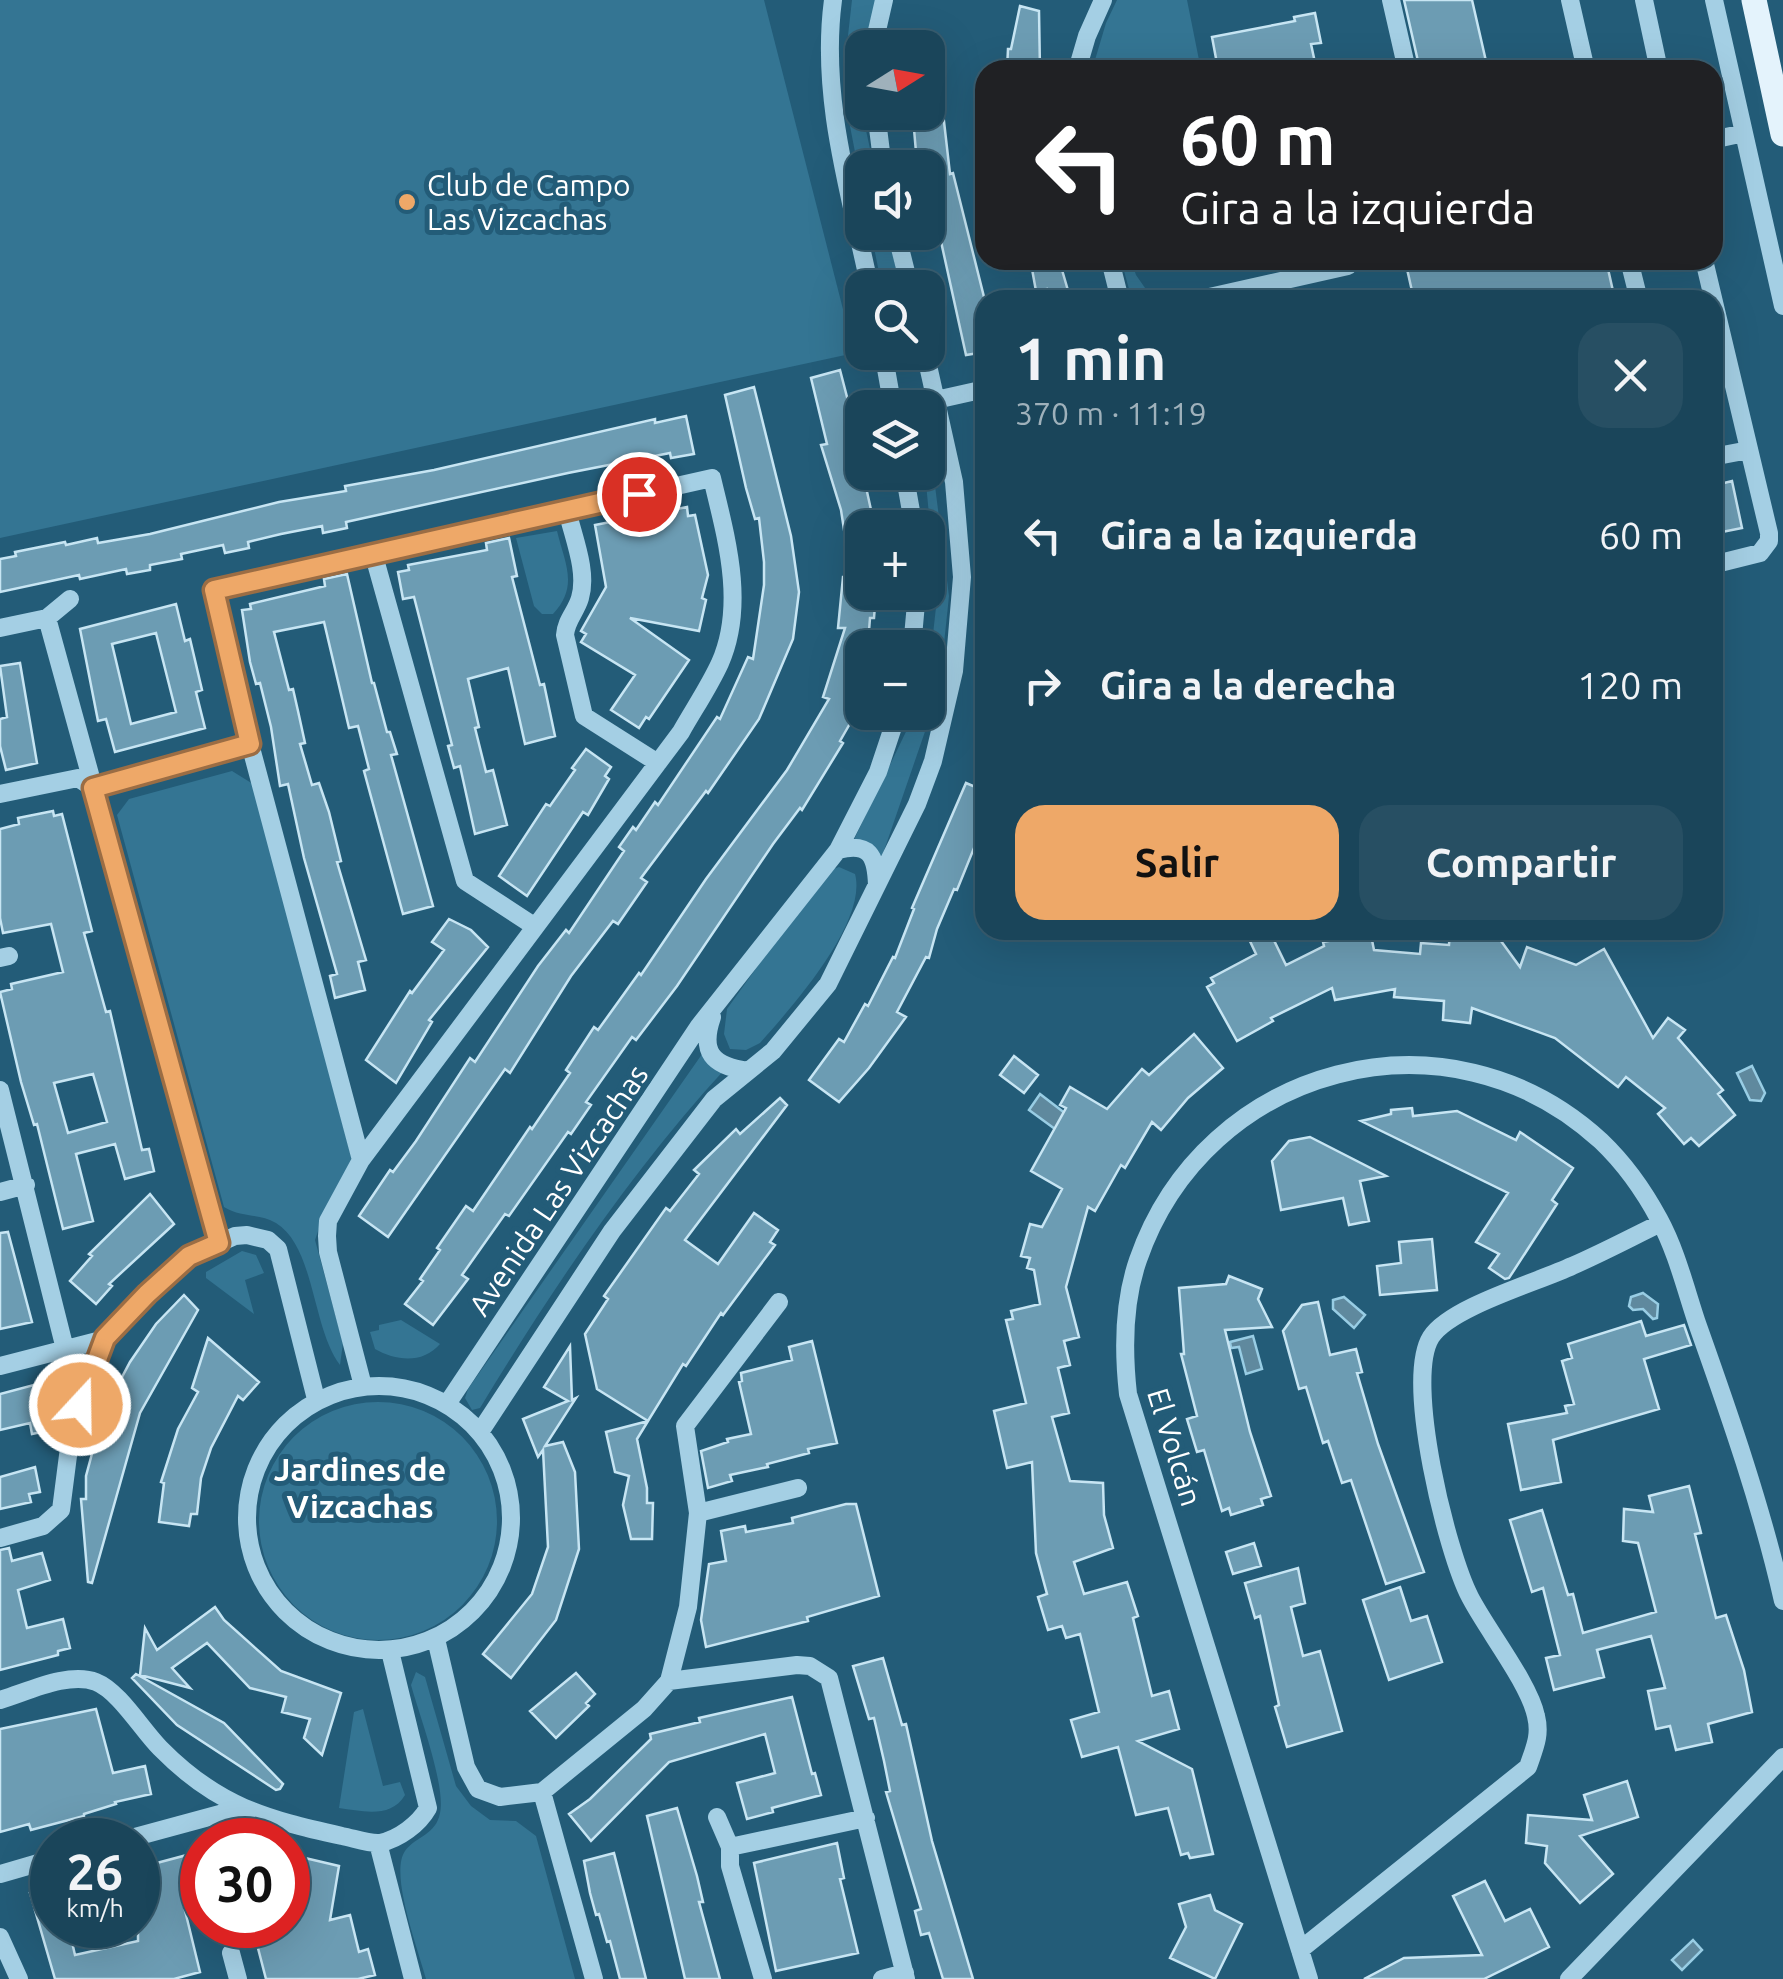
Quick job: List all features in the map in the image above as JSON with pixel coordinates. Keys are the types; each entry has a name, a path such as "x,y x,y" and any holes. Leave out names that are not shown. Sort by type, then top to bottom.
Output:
{"main road":[{"path":"1754,0 1783,134"}],"street":[{"path":"833,0 828,41 834,121 866,270"},
{"path":"878,30 884,0"},
{"path":"1080,60 1103,0"},
{"path":"1390,0 1405,60"},
{"path":"1570,0 1584,60"},
{"path":"1644,0 1658,60"},
{"path":"1714,0 1783,306"},
{"path":"1723,138 1744,133"},
{"path":"1241,290 1330,270"},
{"path":"1723,340 1749,450 1774,517 1760,554 1723,562"},
{"path":"945,398 975,390"},
{"path":"480,1432 612,1231 714,1098 773,1051 828,984 899,845 928,775 954,671 962,576 960,529 945,441"},
{"path":"1723,456 1749,450"},
{"path":"362,1160 250,744 214,590 712,478 733,586 730,629 721,662 681,732 362,1160 328,1222 328,1252 363,1386"},
{"path":"567,510 583,582 565,635 584,716 658,763"},
{"path":"374,556 465,881 534,926"},
{"path":"0,628 48,618 70,599"},
{"path":"48,618 219,1243"},
{"name":"Avenida Las Vizcachas","path":"448,1404 716,1006 838,850 878,772 892,730"},
{"path":"0,794 78,778 93,788 250,744"},
{"path":"838,850 854,846 866,851 876,862 877,885"},
{"path":"716,1006 706,1036 707,1047 726,1068 748,1071"},
{"name":"El Volcán","path":"1309,1979 1128,1394 1124,1361 1127,1311 1137,1262 1150,1231 1184,1174 1231,1126 1288,1091 1334,1074 1418,1064 1500,1081 1547,1102 1575,1120 1624,1166 1662,1223 1722,1392 1783,1601"},
{"path":"0,1090 65,1349"},
{"path":"0,1192 26,1186"},
{"path":"1300,1950 1528,1767 1539,1736 1536,1712 1468,1594 1434,1487 1424,1418 1424,1362 1431,1338 1461,1312 1662,1223"},
{"path":"0,1538 43,1526 61,1510 70,1440 105,1338 189,1256 247,1234 268,1240 278,1249 316,1399"},
{"path":"436,1639 466,1767 478,1789 500,1797 542,1792 644,1708 668,1681 688,1607 698,1512 686,1426 779,1302"},
{"path":"0,1366 105,1338"},
{"path":"363,1386 410,1389 448,1404 480,1432 501,1466 511,1506 509,1546 494,1584 469,1616 436,1639 390,1652 343,1647 302,1626 269,1593 250,1550 247,1503 260,1458 288,1421 316,1399 363,1386"},
{"path":"698,1512 798,1488"},
{"path":"0,1700 70,1680 93,1680 114,1694 162,1750 210,1791 264,1818 378,1843 410,1828 428,1808 390,1652"},
{"path":"668,1681 797,1665 821,1671 834,1688 906,1976 882,1979"},
{"path":"1568,1979 1783,1757"},
{"path":"542,1792 594,1979"},
{"path":"160,1830 242,1808"},
{"path":"718,1817 730,1847 730,1866 762,1979"},
{"path":"730,1847 866,1818"},
{"path":"378,1843 414,1979"},
{"path":"0,1874 30,1866"},
{"path":"0,1938 19,1979"},
{"path":"230,1953 238,1979"}],"shaded area":[{"name":"Club de Campo Las Vizcachas","path":"0,0 764,0 845,317 845,355 0,538"},
{"path":"852,0 876,0 870,30 849,30"},
{"path":"1117,0 1187,0 1199,60 1095,60"},
{"path":"851,130 866,130 870,150 855,150"},
{"path":"874,250 892,250 896,270 879,270"},
{"path":"1124,270 1134,270 1146,290 1129,290"},
{"path":"927,490 936,490 938,510 929,510"},
{"path":"557,531 568,584 553,614 542,614 534,606 516,538"},
{"path":"945,565 949,596 945,634 945,630 933,630 936,610 945,610"},
{"path":"907,730 926,730 879,865 849,850"},
{"path":"232,771 253,784 352,1160 326,1208 315,1240 343,1343 340,1365 324,1331 299,1250 289,1234 270,1220 224,1207 117,815 129,799"},
{"path":"839,867 855,874 856,894 839,939 807,987 760,1043 746,1050 730,1049 724,1034 727,1009 825,872"},
{"path":"707,1047 726,1068 626,1189 565,1275 480,1408 472,1410 465,1398 468,1389"},
{"path":"1752,1066 1765,1093 1761,1101 1750,1100 1737,1073"},
{"path":"1040,1094 1066,1114 1055,1129 1029,1110"},
{"path":"242,1251 256,1255 264,1273 245,1280 254,1314 206,1278 206,1272"},
{"path":"1643,1293 1658,1304 1657,1318 1629,1306 1631,1297"},
{"path":"1344,1297 1365,1315 1354,1328 1333,1309 1333,1300"},
{"path":"401,1320 440,1344 418,1358 392,1356 375,1349 370,1332 379,1330 379,1325"},
{"path":"1253,1336 1262,1369 1246,1374 1239,1347 1231,1348 1230,1342"},
{"path":"378,1402 423,1411 462,1437 488,1476 497,1521 488,1566 462,1605 423,1631 378,1640 333,1631 294,1605 268,1566 259,1521 268,1476 294,1437 333,1411"},
{"path":"416,1672 425,1677 456,1786 471,1806 490,1820 516,1821 536,1836 575,1979 426,1979 401,1877 405,1851 434,1826 441,1801 436,1768 411,1685"},
{"path":"363,1709 383,1786 400,1782 405,1795 392,1808 384,1810 339,1808 354,1712"},
{"path":"1693,1940 1702,1950 1682,1970 1672,1960"}],"building":[{"path":"1404,0 1472,0 1486,60 1418,60"},
{"path":"1020,6 1039,11 1040,60 1007,60"},
{"path":"1315,13 1321,43 1311,44 1314,58 1216,60 1212,37 1295,21 1294,17"},
{"path":"914,130 945,130 950,174 953,173 982,290 975,290 975,354 966,355 943,250 945,150 916,150"},
{"path":"1032,270 1062,270 1068,290 1036,290"},
{"path":"1407,270 1608,270 1613,290 1412,290"},
{"path":"840,370 845,390 845,490 867,490 871,510 845,510 845,536 821,445 827,444 811,378"},
{"path":"754,387 791,536 799,592 793,639 759,719 708,793 641,878 647,882 618,924 613,921 571,976 510,1073 505,1069 388,1237 359,1216 390,1170 393,1172 416,1141 470,1058 475,1062 538,966 566,930 569,933 624,851 619,847 655,802 658,805 717,717 720,719 748,657 753,659 764,562 759,518 755,519 746,488 725,395"},
{"path":"686,416 694,454 671,458 670,453 568,473 346,522 347,528 323,533 322,526 281,534 248,542 249,548 225,553 223,545 181,554 182,559 150,565 150,570 127,574 126,569 80,579 79,575 0,592 0,559 16,556 15,552 65,542 66,545 97,538 98,543 150,534 279,502 346,491 345,486 434,470 655,419 655,423"},
{"path":"1732,481 1742,528 1723,532 1723,483"},
{"path":"687,507 688,516 695,515 708,575 702,598 706,600 699,631 630,618 689,660 639,728 611,710 635,675 581,642 586,634 581,631 606,587 595,525"},
{"path":"509,538 517,576 512,577 555,736 525,744 508,668 468,679 486,772 493,770 507,825 475,834 460,766 454,768 448,746 452,745 414,597 403,599 398,572 409,570 408,565 487,550 486,543"},
{"path":"347,574 372,683 397,754 391,755 433,906 403,914 364,771 369,769 358,726 349,728 324,622 274,632 289,690 293,689 305,743 300,744 312,785 319,783 329,812 341,861 337,862 366,960 358,962 365,990 335,998 330,976 337,974 288,784 280,786 271,727 260,683 256,684 250,662 242,610 251,609 250,604 325,586 324,579"},
{"path":"845,577 845,610 875,610 869,630 845,630 846,730 840,741 843,743 802,810 773,844 677,986 636,1040 632,1037 586,1102 591,1105 571,1134 568,1132 462,1275 468,1279 433,1325 405,1304 423,1281 420,1279 440,1250 437,1248 466,1206 473,1211 570,1073 566,1070 594,1027 598,1030 641,975 787,770 829,699 823,697 845,628 838,628"},
{"path":"176,604 185,641 190,639 202,690 196,692 205,728 115,752 106,719 98,721 80,629","holes":["156,633 176,712 131,724 112,644"]},
{"path":"20,663 37,763 6,770 0,746 0,719 7,717 0,666"},
{"path":"586,749 611,767 605,776 609,779 588,815 583,812 527,896 499,876"},
{"path":"966,783 975,787 975,846 937,929 929,958 926,957 897,1012 906,1017 839,1102 809,1080 839,1039 844,1042 865,1004 868,1006 895,958 912,908"},
{"path":"53,811 54,816 62,814 92,931 84,933 106,1012 110,1011 142,1150 149,1149 154,1171 125,1179 115,1144 76,1154 93,1221 63,1229 0,992 12,989 11,984 63,972 51,924 3,933 0,829 19,824 18,818","holes":["93,1074 107,1122 68,1133 54,1083"]},
{"path":"449,919 471,930 488,947 429,1020 432,1022 396,1083 366,1060 410,991 444,950 432,942"},
{"path":"1249,940 1274,940 1286,965 1324,946 1323,942 1334,940 1372,940 1374,950 1420,954 1421,943 1449,945 1449,940 1500,940 1520,967 1527,947 1576,965 1604,949 1653,1038 1668,1018 1685,1030 1678,1038 1723,1090 1718,1094 1735,1115 1699,1146 1691,1138 1684,1144 1658,1114 1665,1108 1626,1077 1618,1087 1555,1038 1472,1008 1470,1023 1443,1020 1444,1001 1394,997 1395,989 1335,1000 1332,988 1271,1018 1273,1021 1237,1041 1207,987 1214,983 1211,978 1256,954"},
{"path":"1194,1034 1223,1068 1188,1098 1161,1130 1152,1122 1095,1211 1088,1207 1066,1287 1079,1337 1064,1341 1070,1365 1058,1368 1069,1413 1052,1417 1070,1481 1103,1483 1104,1515 1113,1548 1074,1562 1084,1594 1127,1582 1138,1616 1133,1618 1152,1696 1169,1691 1179,1729 1138,1741 1192,1769 1213,1854 1190,1858 1188,1853 1181,1855 1168,1808 1136,1815 1118,1747 1082,1757 1071,1720 1099,1712 1080,1634 1066,1638 1062,1626 1048,1630 1038,1597 1047,1594 1036,1553 1032,1462 1007,1468 994,1411 1026,1403 1006,1320 1013,1319 1011,1311 1040,1304 1034,1270 1027,1268 1030,1258 1021,1256 1030,1224 1042,1227 1062,1189 1031,1171 1066,1108 1060,1105 1070,1087 1107,1109 1142,1069 1149,1075"},
{"path":"1014,1056 1038,1075 1024,1093 1000,1075"},
{"path":"780,1098 787,1105 685,1240 718,1264 754,1213 778,1230 770,1242 775,1245 721,1313 686,1366 683,1364 648,1421 597,1389 585,1334 608,1299 604,1296 666,1208 670,1211 699,1174 694,1170 736,1129 740,1134"},
{"path":"1412,1108 1413,1116 1457,1111 1516,1140 1520,1132 1573,1168 1552,1200 1557,1204 1509,1278 1489,1268 1499,1254 1476,1242 1508,1193 1361,1121 1391,1114 1391,1110"},
{"path":"1310,1137 1386,1176 1360,1181 1369,1221 1349,1225 1343,1198 1281,1210 1272,1161 1289,1141"},
{"path":"150,1194 174,1224 109,1284 112,1286 96,1304 70,1281 92,1256 89,1254"},
{"path":"8,1232 32,1322 0,1329 0,1233"},
{"path":"1432,1239 1437,1290 1380,1295 1377,1266 1401,1263 1399,1242"},
{"path":"1229,1276 1262,1289 1258,1299 1272,1327 1225,1330 1250,1432 1271,1496 1261,1499 1263,1505 1231,1515 1229,1508 1222,1511 1204,1450 1197,1452 1187,1419 1197,1416 1181,1354 1179,1288 1226,1284"},
{"path":"184,1295 198,1310 140,1413 92,1583 88,1582 81,1499 86,1499 86,1476 103,1413 156,1324"},
{"path":"1318,1302 1330,1355 1356,1349 1362,1372 1357,1373 1378,1444 1424,1572 1386,1584 1351,1480 1342,1483 1328,1441 1323,1443 1306,1387 1299,1389 1283,1331 1302,1305"},
{"path":"1641,1321 1646,1336 1684,1325 1691,1345 1644,1359 1659,1409 1553,1440 1561,1482 1521,1490 1508,1424 1567,1413 1565,1406 1574,1404 1562,1361 1572,1358 1568,1344"},
{"path":"208,1338 259,1382 243,1400 238,1396 211,1448 201,1478 197,1514 191,1514 189,1526 159,1522 164,1483 161,1482 178,1429 198,1392 192,1388"},
{"path":"812,1341 837,1443 808,1449 809,1453 767,1464 768,1467 730,1475 732,1481 708,1488 701,1451 751,1434 739,1382 741,1373 792,1360 789,1347"},
{"path":"570,1346 572,1400 576,1398 545,1446 563,1442 575,1472 579,1549 556,1620 511,1678 483,1654 532,1594 548,1547 543,1450 538,1457 523,1419 568,1401 544,1387"},
{"path":"45,1382 56,1429 32,1434 30,1423 0,1430 0,1394"},
{"path":"648,1421 637,1439 647,1503 653,1503 652,1539 631,1539 623,1505 629,1476 615,1472 606,1432"},
{"path":"35,1467 40,1492 29,1494 31,1502 0,1509 0,1477"},
{"path":"1689,1486 1701,1533 1695,1534 1716,1618 1726,1615 1744,1670 1752,1712 1708,1724 1712,1742 1676,1750 1670,1726 1656,1729 1648,1691 1665,1688 1651,1636 1597,1650 1604,1677 1554,1690 1546,1658 1560,1655 1543,1588 1532,1592 1510,1520 1542,1510 1583,1633 1656,1612 1638,1543 1623,1541 1624,1509 1653,1512 1649,1496"},
{"path":"856,1504 879,1596 807,1617 808,1621 706,1647 701,1620 709,1564 726,1561 721,1531 745,1526 746,1532 793,1523 792,1518"},
{"path":"1254,1543 1261,1566 1233,1574 1226,1552"},
{"path":"9,1548 12,1561 42,1553 50,1580 18,1590 27,1628 63,1619 70,1648 58,1651 58,1655 0,1670 0,1550"},
{"path":"1298,1568 1305,1603 1291,1607 1303,1656 1320,1651 1342,1731 1287,1747 1275,1707 1279,1705 1260,1616 1255,1618 1245,1583"},
{"path":"1400,1587 1411,1621 1427,1616 1442,1662 1389,1680 1363,1600"},
{"path":"215,1607 224,1620 281,1671 341,1693 322,1755 304,1738 310,1719 282,1712 286,1697 250,1688 207,1643 172,1668 190,1688 140,1675 145,1628 157,1650"},
{"path":"883,1658 902,1725 906,1724 932,1841 973,1979 943,1979 929,1933 921,1935 915,1911 921,1909 886,1792 890,1791 874,1718 869,1719 853,1666"},
{"path":"576,1673 595,1694 586,1703 589,1706 556,1738 530,1711"},
{"path":"136,1674 224,1723 283,1784 280,1789 177,1725 132,1678"},
{"path":"792,1697 821,1795 747,1819 737,1783 775,1773 765,1734 669,1762 591,1841 569,1814 590,1799 651,1739 650,1734 700,1722 699,1718"},
{"path":"96,1709 113,1773 145,1766 151,1794 115,1802 76,1818 30,1818 30,1827 29,1824 0,1832 0,1729"},
{"path":"1627,1781 1638,1817 1580,1836 1613,1874 1580,1903 1545,1863 1547,1846 1526,1843 1528,1815 1592,1820 1584,1795"},
{"path":"677,1808 720,1979 685,1979 647,1816"},
{"path":"837,1843 844,1878 840,1879 858,1953 776,1971 754,1863"},
{"path":"614,1853 646,1979 620,1979 610,1941 607,1942 590,1893 584,1861"},
{"path":"180,1857 180,1948 194,1948 200,1972 174,1979 55,1979 46,1948 73,1948 75,1955 106,1948 160,1948 160,1862"},
{"path":"310,1859 339,1866 330,1920 350,1915 359,1952 368,1949 375,1975 358,1979 266,1979 258,1948 310,1948"},
{"path":"1485,1881 1505,1921 1530,1909 1549,1947 1484,1979 1364,1979 1404,1958 1482,1955 1453,1896"},
{"path":"1210,1895 1215,1910 1242,1924 1215,1979 1170,1958 1186,1927 1179,1904"}],"place":[{"name":"Club de Campo Las Vizcachas","path":"407,202"}],"district":[{"name":"Jardines de Vizcachas","path":"360,1488"}],"route":[{"path":"80,1405 105,1338 189,1256 219,1243 93,788 250,744 214,590 639,494"}]}
